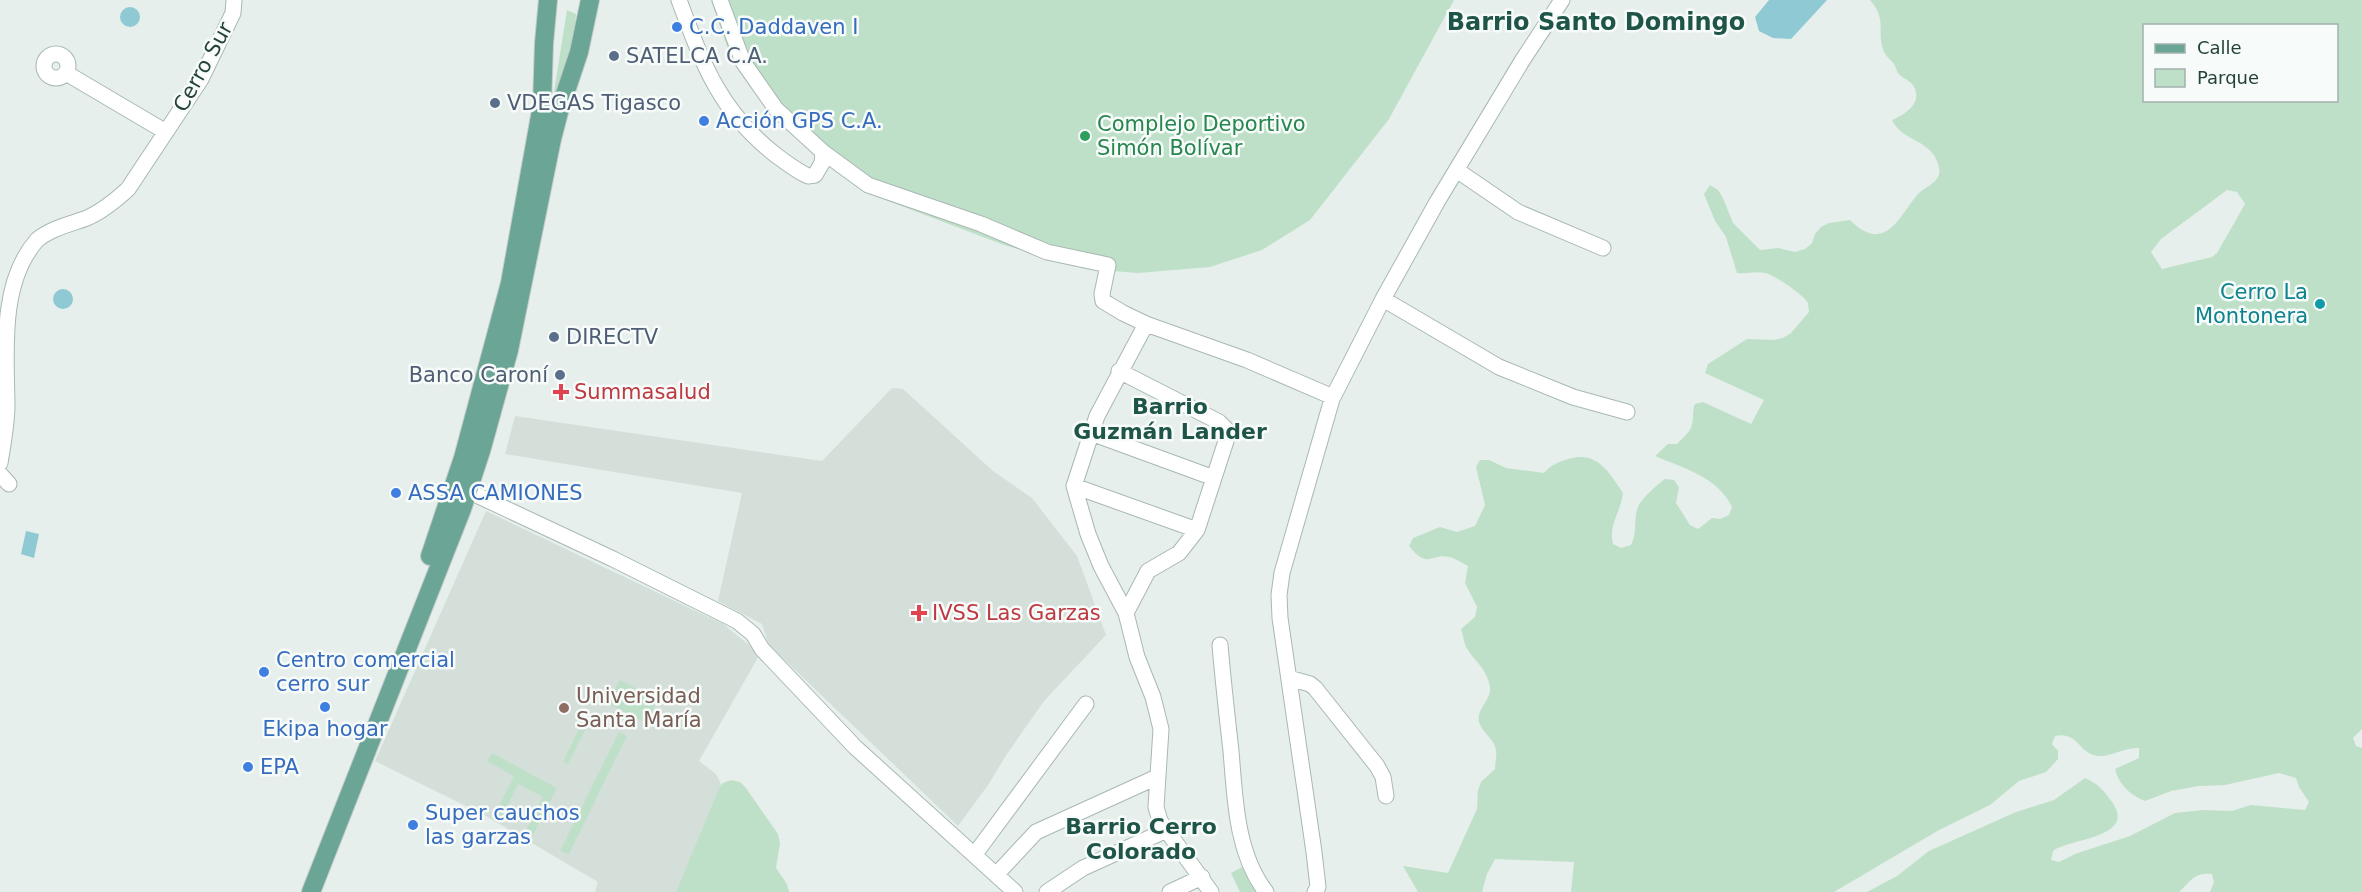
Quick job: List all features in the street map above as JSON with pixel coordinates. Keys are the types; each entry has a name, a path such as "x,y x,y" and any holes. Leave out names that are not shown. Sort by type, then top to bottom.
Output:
{"main road":[{"path":"298,892 377,698 445,517 463,458 510,283 542,105 548,0"},
{"path":"311,892 468,491 509,350 552,139 579,52 590,0"}],"street":[{"name":"Cerro Sur","path":"0,464 7,407 3,335 5,300 12,277 25,252 39,237 90,216 113,202 128,189 201,78 233,13 234,0"},
{"path":"679,0 713,85 735,117 753,137 808,177 815,175 819,169 823,152"},
{"path":"720,0 743,62 776,109 823,152 868,185 981,224 1047,252 1108,265 1102,294 1103,301 1123,314 1247,360 1333,397"},
{"path":"1315,892 1318,887 1314,852 1280,618 1282,573 1333,397 1383,299 1437,202 1458,171 1522,61 1562,0"},
{"name":"Cerro Sur","path":"71,63 166,132"},
{"path":"1458,171 1518,212 1603,248"},
{"path":"1383,299 1499,367 1573,397 1627,412"},
{"path":"1146,324 1119,371 1091,433 1074,486 1088,534 1101,566 1126,613 1137,657 1153,697 1161,729 1156,807 1160,821 1211,892"},
{"path":"1119,371 1219,422 1226,429 1226,441 1197,530 1179,552 1148,572 1126,613"},
{"path":"1091,433 1214,478"},
{"path":"1074,486 1197,530"},
{"path":"468,491 737,621 753,634 762,649 855,747 1015,892"},
{"path":"1220,645 1238,818 1246,852 1259,883 1266,892"},
{"path":"1289,678 1316,688 1377,766 1383,777 1386,796"},
{"path":"975,854 1086,704"},
{"path":"996,875 1036,832 1157,777"},
{"path":"1047,892 1083,868 1167,830"},
{"path":"1170,892 1202,878"}],"shaded area":[{"name":"IVSS Las Garzas","path":"892,388 903,389 993,471 1032,498 1077,556 1106,635 1044,701 958,826 769,645 762,624 718,601 742,493 505,454 515,416 822,461"},
{"name":"Universidad Santa María","path":"486,511 723,624 760,654 699,761 716,774 723,788 683,892 595,892 598,882 484,815 375,761"}],"green space":[{"name":"Complejo Deportivo Simón Bolívar","path":"711,0 1454,0 1389,119 1310,220 1262,250 1210,267 1138,273 1086,269 1004,245 870,194 815,154 773,116 731,58"},
{"path":"1870,0 2362,0 2362,729 2353,738 2356,746 2362,748 2362,892 2210,892 2214,882 2212,874 2201,874 2193,878 2179,892 1867,892 1897,876 1929,851 2016,812 2054,800 2085,778 2101,788 2112,802 2118,814 2116,823 2098,836 2053,851 2051,860 2059,862 2075,854 2130,836 2175,813 2204,810 2232,811 2251,805 2305,810 2309,802 2296,778 2279,773 2225,785 2199,786 2171,791 2145,801 2126,789 2115,769 2139,758 2139,748 2105,756 2094,755 2088,753 2075,740 2063,735 2055,736 2052,744 2058,751 2058,759 2046,772 2019,781 1990,805 1939,830 1834,892 1571,892 1574,862 1495,859 1487,874 1482,892 1418,892 1403,866 1448,873 1477,809 1481,782 1495,769 1496,755 1493,742 1479,722 1480,712 1489,696 1490,687 1483,670 1466,647 1461,629 1475,617 1477,607 1465,583 1468,566 1449,557 1425,559 1421,557 1409,546 1413,538 1440,527 1457,532 1475,526 1485,505 1476,467 1480,460 1489,460 1506,468 1544,473 1555,464 1568,459 1578,457 1594,460 1607,471 1623,493 1612,531 1613,544 1621,548 1631,545 1639,504 1665,479 1674,480 1679,487 1676,503 1690,525 1698,529 1712,518 1720,519 1729,515 1732,507 1718,488 1699,475 1655,456 1668,444 1677,444 1688,432 1692,424 1695,404 1703,402 1751,424 1764,400 1705,373 1708,364 1747,339 1783,338 1791,333 1809,311 1805,299 1775,277 1761,272 1737,273 1726,237 1715,221 1704,194 1710,185 1718,190 1733,223 1760,250 1778,248 1795,252 1805,249 1812,243 1821,227 1829,223 1850,220 1862,230 1872,234 1889,229 1896,222 1917,195 1938,177 1939,168 1931,152 1903,133 1892,120 1912,107 1916,91 1911,83 1898,73 1894,64 1886,56 1881,42 1878,13","holes":["2227,190 2237,192 2245,204 2217,253 2212,257 2162,269 2151,252 2161,239"]},
{"path":"567,10 576,14 573,53 559,97 553,98"},
{"path":"620,680 658,700 646,723 607,703"},
{"path":"585,716 591,718 568,764 563,762"},
{"path":"619,732 627,736 569,854 560,851"},
{"path":"492,753 557,788 533,835 526,831 543,797 518,784 502,818 495,814 514,776 487,761"},
{"path":"731,780 740,782 746,788 778,834 780,843 776,868 787,884 789,892 676,892 718,791 723,783"},
{"path":"1242,867 1260,892 1240,892 1231,873"}],"water":[{"path":"1769,0 1827,0 1791,39 1773,38 1759,31 1755,17"},
{"path":"126,7 134,7 140,13 140,21 134,27 126,27 120,21 120,13"},
{"path":"59,289 67,289 73,295 73,303 67,309 59,309 53,303 53,295"},
{"path":"26,531 39,534 34,558 21,554"}],"place":[{"name":"C.C. Daddaven I","path":"677,27"},
{"name":"SATELCA C.A.","path":"614,56"},
{"name":"VDEGAS Tigasco","path":"495,103"},
{"name":"Acción GPS C.A.","path":"704,121"},
{"name":"Complejo Deportivo Simón Bolívar","path":"1085,136"},
{"name":"Cerro La Montonera","path":"2320,304"},
{"name":"DIRECTV","path":"554,337"},
{"name":"Banco Caroní","path":"560,375"},
{"name":"Summasalud","path":"561,392"},
{"name":"ASSA CAMIONES","path":"396,493"},
{"name":"IVSS Las Garzas","path":"919,613"},
{"name":"Centro comercial cerro sur","path":"264,672"},
{"name":"Ekipa hogar","path":"325,707"},
{"name":"Universidad Santa María","path":"564,708"},
{"name":"EPA","path":"248,767"},
{"name":"Super cauchos las garzas","path":"413,825"}],"district":[{"name":"Barrio Santo Domingo","path":"1596,22"},
{"name":"Barrio Guzmán Lander","path":"1170,419"},
{"name":"Barrio Cerro Colorado","path":"1141,838"}]}
